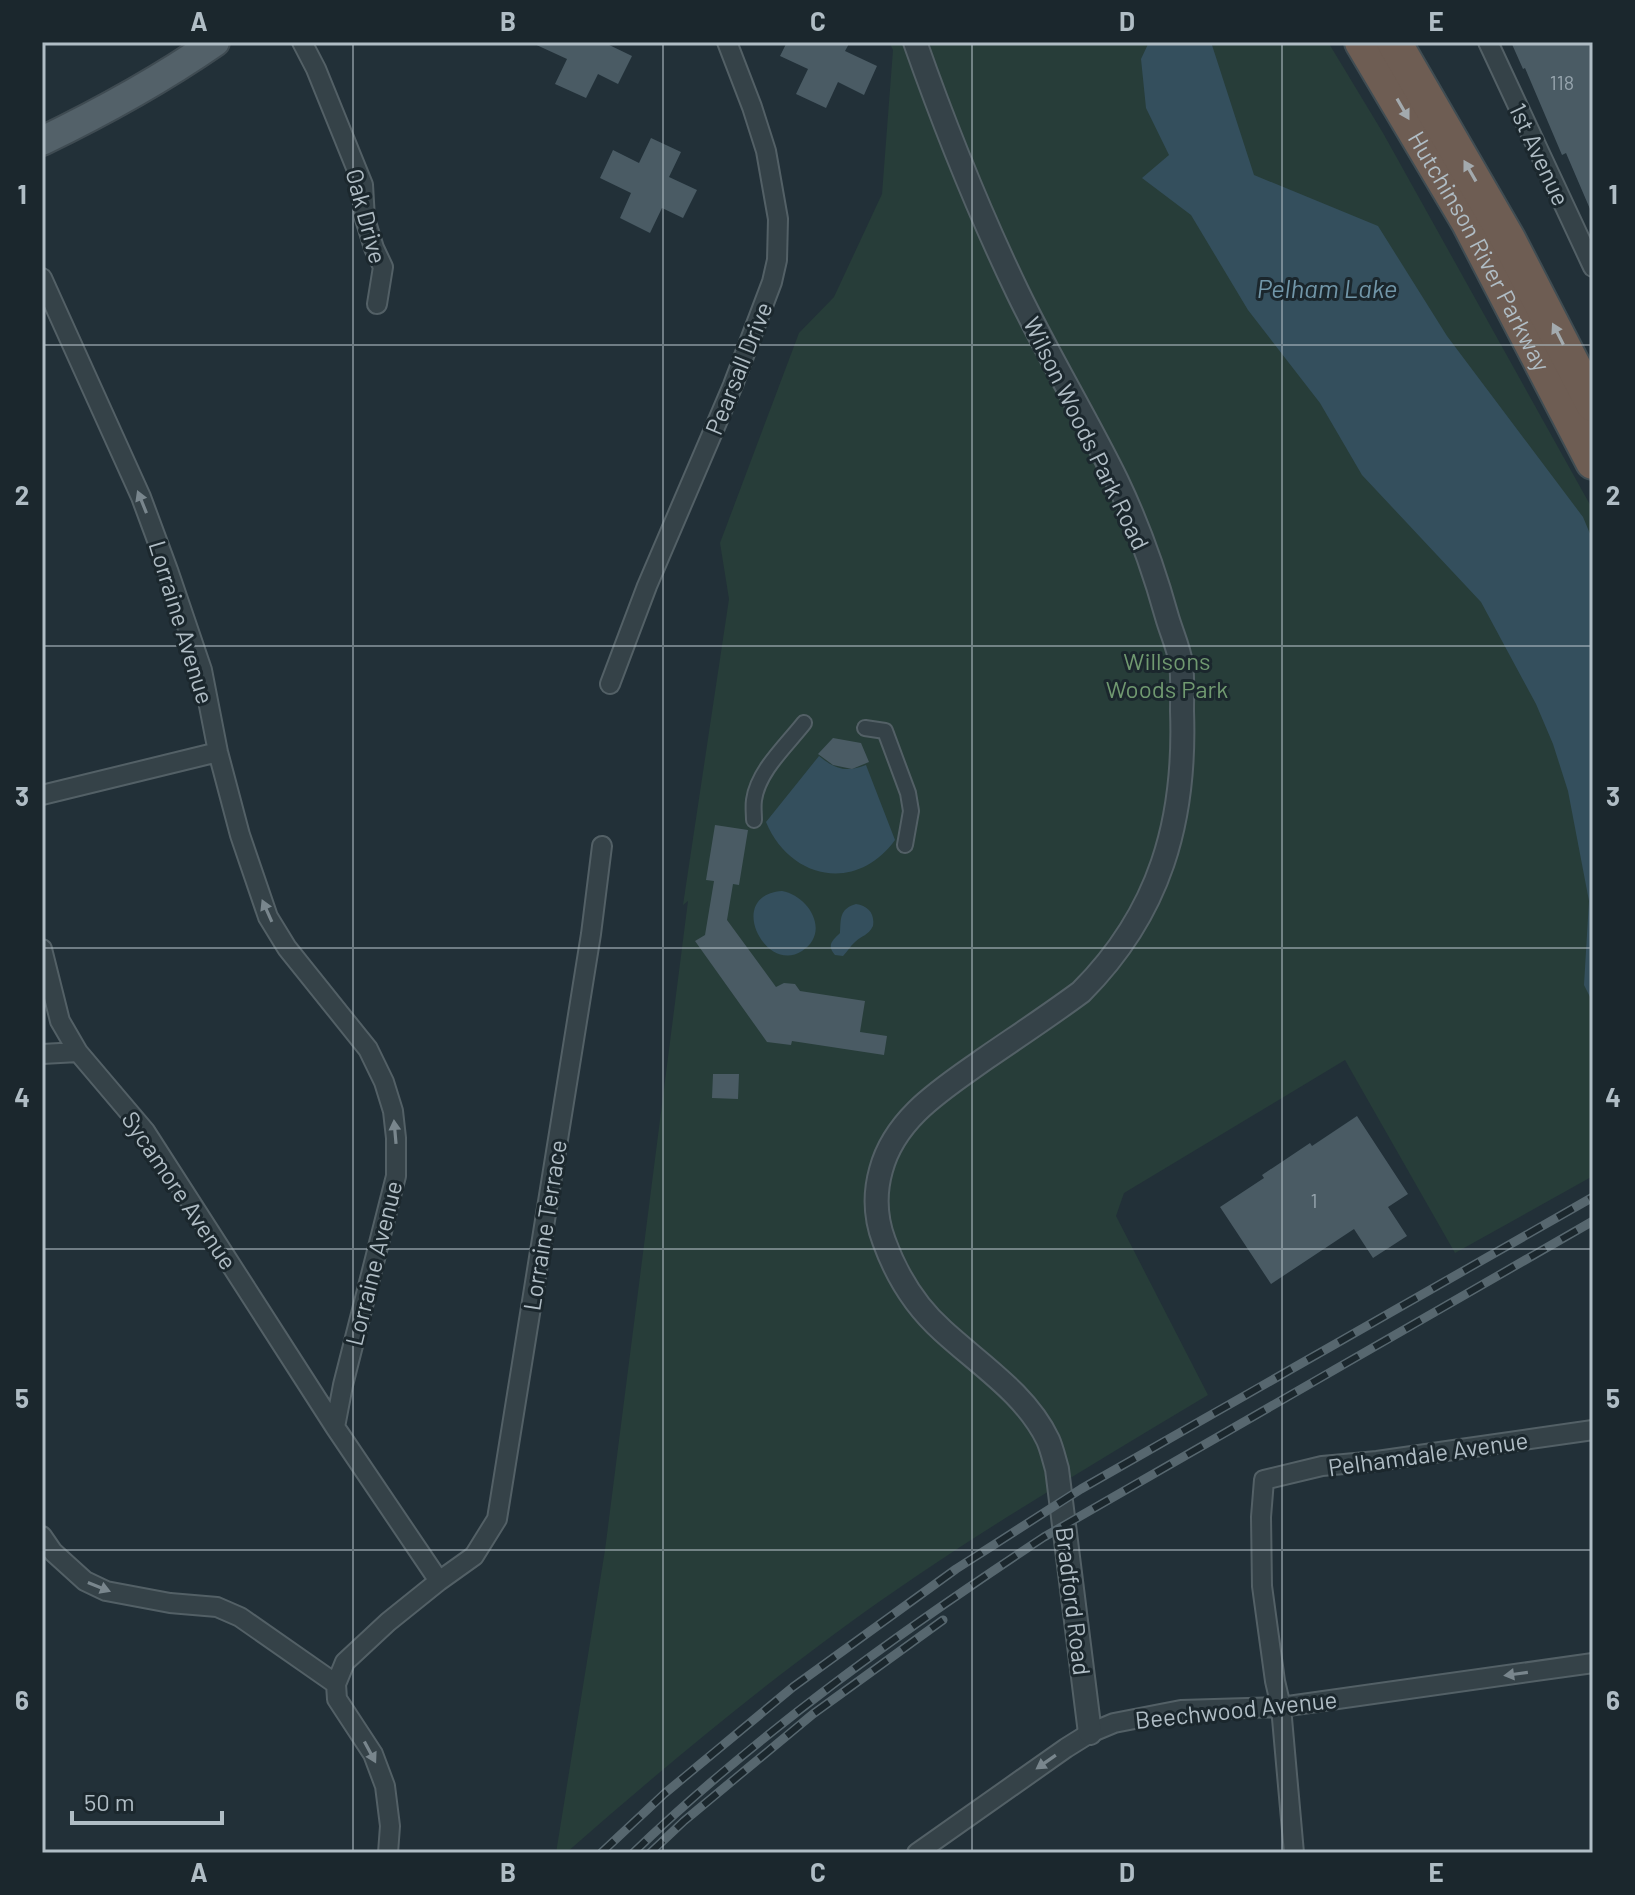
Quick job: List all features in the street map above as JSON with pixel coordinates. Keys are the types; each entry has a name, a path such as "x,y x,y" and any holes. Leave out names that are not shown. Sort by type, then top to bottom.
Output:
{"highway":[{"name":"Hutchinson River Parkway","path":"1362,42 1468,221 1593,462"},
{"name":"Hutchinson River Parkway","path":"1394,42 1508,239 1593,404"}],"main road":[{"path":"42,141 104,111 215,42"}],"street":[{"name":"Oak Drive","path":"302,42 363,185 365,219 383,267 377,304"},
{"name":"Pearsall Drive","path":"610,684 647,586 733,385 772,282 777,260 778,219 766,151 727,42"},
{"name":"Wilson Woods Park Road","path":"915,42 953,144 1019,295 1118,483 1150,560 1181,662 1184,749 1176,821 1155,885 1124,942 1081,992 916,1110 890,1146 879,1179 876,1214 879,1229 891,1262 906,1289 934,1323 1026,1405 1048,1440 1057,1469"},
{"name":"1st Avenue","path":"1488,42 1593,267"},
{"name":"Lorraine Avenue","path":"42,278 141,497 168,570 202,670 218,752 240,835 268,917 287,948 368,1049 384,1082 393,1111 396,1176 335,1427"},
{"path":"754,820 754,801 764,772 804,723"},
{"path":"865,728 885,731 908,793 911,811 905,845"},
{"path":"42,795 218,752"},
{"name":"Lorraine Terrace","path":"439,1581 474,1556 497,1519 602,846"},
{"name":"Sycamore Avenue","path":"42,949 60,1021 78,1052 145,1131 335,1427"},
{"path":"42,1054 78,1052"},
{"path":"335,1427 439,1581 345,1662 336,1684 337,1699 373,1754 385,1786 390,1826 388,1853"},
{"name":"Pelhamdale Avenue","path":"1281,1707 1262,1586 1264,1480 1322,1466 1593,1430"},
{"name":"Bradford Road","path":"1057,1469 1090,1733"},
{"path":"42,1536 53,1552 85,1581 106,1591 157,1601 217,1607 240,1617 336,1684"},
{"name":"Beechwood Avenue","path":"917,1853 1090,1733 1114,1723 1181,1710 1281,1707 1593,1663"},
{"path":"1281,1707 1294,1853"}],"green space":[{"name":"Willsons Woods Park","path":"889,42 1328,42 1383,133 1593,510 1593,1176 1455,1253 1345,1060 1124,1193 1116,1216 1208,1395 1023,1507 888,1596 738,1708 566,1853 556,1853 605,1550 688,901 683,905 729,599 720,543 799,333 834,297 882,194 893,50"}],"water":[{"name":"Pelham Lake","path":"1149,42 1211,42 1254,175 1378,226 1447,336 1583,517 1593,541 1593,1003 1584,985 1589,901 1568,791 1536,704 1481,602 1362,475 1320,403 1248,310 1191,215 1142,178 1169,155 1146,108 1141,59"},
{"path":"819,756 841,768 866,765 895,840 880,857 862,868 844,873 825,873 807,867 791,857 777,842 766,822"},
{"path":"782,891 792,894 808,907 816,925 811,943 802,951 788,955 775,952 764,944 754,918 756,905 765,896"},
{"path":"856,904 870,911 873,926 843,956 835,955 831,945 840,933 842,915"}],"building":[{"path":"530,42 603,42 632,56 618,84 598,74 586,98 555,84 567,59"},
{"path":"787,42 850,42 845,51 877,66 864,95 838,82 826,108 796,94 808,69 780,56"},
{"path":"1511,42 1593,42 1593,216 1566,153 1562,155"},
{"path":"651,138 681,152 669,177 697,190 683,218 662,208 650,233 620,218 631,193 600,178 613,150 639,163"},
{"path":"833,738 861,743 869,762 852,769 833,765 818,754"},
{"path":"715,825 748,830 739,885 733,884 727,920 776,987 784,983 795,984 800,991 865,1001 860,1032 887,1036 884,1055 792,1041 791,1045 767,1042 695,941 705,935 714,881 706,880"},
{"path":"713,1074 739,1074 738,1099 712,1098"},
{"path":"1357,1116 1408,1194 1388,1207 1407,1236 1373,1258 1354,1229 1271,1284 1220,1207 1310,1143 1312,1146"}],"railway":[{"path":"601,1853 664,1794 793,1687 956,1569 1081,1489 1593,1197"},
{"path":"633,1853 780,1725 884,1647 1044,1537 1593,1221"},
{"path":"650,1853 813,1714 943,1620"}]}
